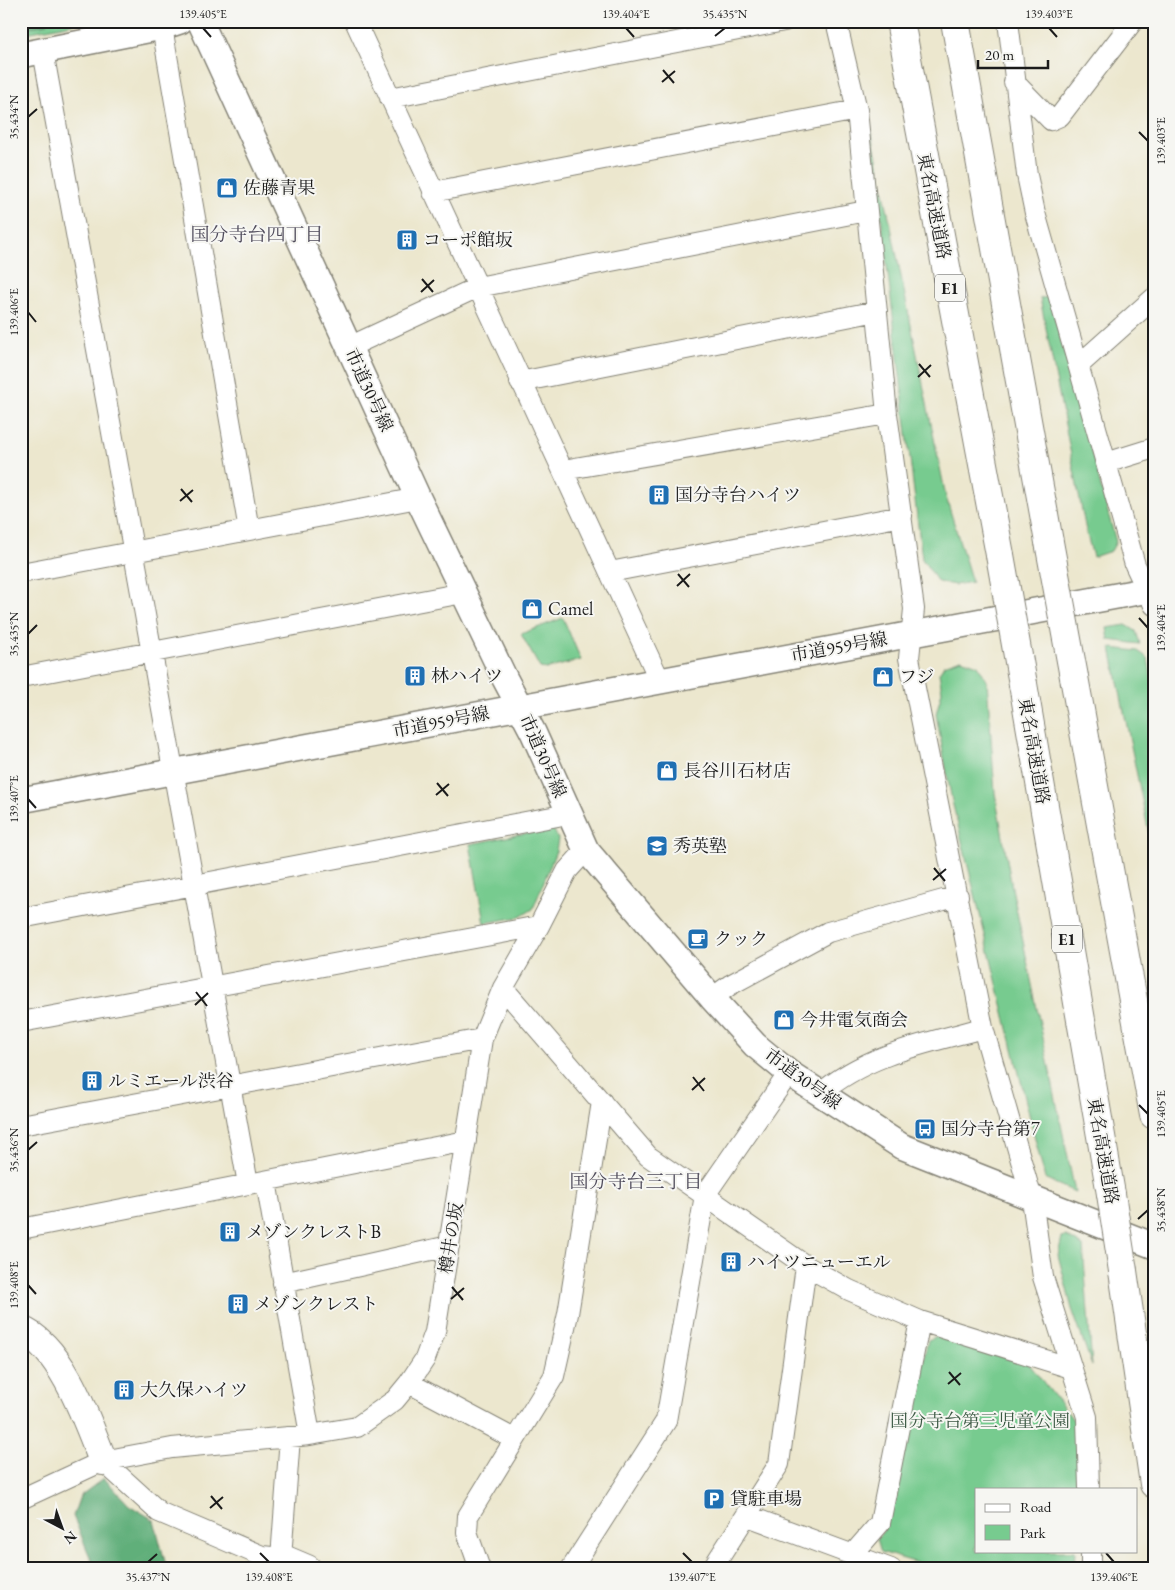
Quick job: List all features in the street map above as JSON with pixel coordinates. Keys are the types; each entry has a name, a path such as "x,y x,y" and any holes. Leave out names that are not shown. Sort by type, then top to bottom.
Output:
{"main road":[{"name":"東名高速道路","path":"900,21 1023,684 1111,1194 1154,1484"},
{"path":"955,21 1154,1115"},
{"path":"21,1330 33,1335 55,1361 80,1401 103,1461"},
{"path":"281,1558 307,1569"}],"street":[{"name":"市道30号線","path":"200,21 418,498 520,706 586,850 712,998 755,1045 789,1073 901,1146 1154,1246"},
{"path":"355,21 520,382 563,470 660,681"},
{"path":"390,98 784,21"},
{"path":"836,21 857,110 887,414 914,609 915,633 909,658 983,1028 1032,1199 1043,1277 1087,1417 1089,1488"},
{"path":"1008,21 1014,82 1027,175 1035,213 1135,565 1151,595"},
{"path":"1014,82 1051,120 1060,116 1133,21"},
{"path":"249,530 171,24 32,53 133,552 230,1085 283,1282 310,1436"},
{"path":"433,192 857,110"},
{"path":"349,347 478,287 866,211"},
{"path":"1079,365 1154,298"},
{"path":"520,382 877,311"},
{"path":"563,470 887,414"},
{"path":"1106,463 1154,448"},
{"path":"21,573 418,498"},
{"path":"610,572 902,516"},
{"path":"21,677 463,593"},
{"name":"市道959号線","path":"21,800 915,633 1151,595"},
{"path":"21,918 568,814"},
{"name":"樽井の坂","path":"21,1499 103,1461 172,1448 310,1436 356,1427 394,1400 409,1383 425,1359 435,1332 482,1039 503,988 539,926 567,871 586,850"},
{"path":"712,998 730,985 828,932 958,896"},
{"path":"21,1022 539,926"},
{"path":"503,988 648,1156 806,1266 849,1290 920,1321 1071,1368"},
{"path":"820,1094 835,1081 884,1055 983,1028"},
{"path":"21,1125 482,1039"},
{"path":"571,1569 666,1421 706,1195 789,1073"},
{"path":"480,1569 467,1532 468,1516 554,1376 568,1314 602,1102"},
{"path":"21,1229 466,1142"},
{"path":"283,1282 449,1246"},
{"path":"712,1569 780,1464 806,1266"},
{"path":"852,1554 880,1523 920,1321"},
{"path":"409,1383 514,1439"},
{"path":"103,1461 159,1512 262,1556 281,1558 290,1437"},
{"path":"748,1516 892,1569"},
{"path":"1091,1552 1091,1569"}],"green space":[{"path":"21,21 87,21 21,34"},
{"path":"21,21 47,21 47,24 21,29"},
{"path":"870,124 946,497 972,582 955,585 938,582 922,559"},
{"path":"1049,297 1116,542 1111,551 1093,557 1086,531 1040,298"},
{"path":"563,618 581,660 546,669 540,668 521,634"},
{"path":"1126,625 1136,631 1140,644 1109,640 1107,628"},
{"path":"1111,648 1138,651 1148,658 1154,694 1154,858"},
{"path":"961,659 978,665 987,681 995,793 1013,893 1075,1192 1045,1179 952,801 936,714 942,691 939,673 944,665"},
{"path":"553,828 558,839 556,851 533,909 520,917 484,923 470,844"},
{"path":"1066,1236 1083,1246 1092,1366 1072,1309 1058,1255 1062,1237"},
{"name":"国分寺台第三児童公園","path":"938,1336 1029,1364 1079,1427 1077,1488 975,1488 975,1552 1075,1552 1074,1569 937,1569 881,1552 877,1539 885,1528 928,1340"},
{"path":"104,1478 129,1505 154,1520 167,1569 95,1569 73,1516 80,1496"}],"place":[{"name":"佐藤青果","path":"227,188"},
{"name":"コーポ館坂","path":"407,240"},
{"name":"国分寺台ハイツ","path":"659,495"},
{"name":"Camel","path":"532,609"},
{"name":"林ハイツ","path":"415,676"},
{"name":"フジ","path":"883,677"},
{"name":"長谷川石材店","path":"667,771"},
{"name":"秀英塾","path":"657,846"},
{"name":"クック","path":"698,939"},
{"name":"今井電気商会","path":"784,1020"},
{"name":"ルミエール渋谷","path":"92,1081"},
{"name":"国分寺台第7","path":"925,1129"},
{"name":"メゾンクレストB","path":"230,1232"},
{"name":"ハイツニューエル","path":"731,1262"},
{"name":"メゾンクレスト","path":"238,1304"},
{"name":"大久保ハイツ","path":"124,1390"},
{"name":"貸駐車場","path":"714,1499"}],"district":[{"name":"国分寺台四丁目","path":"257,234"},
{"name":"国分寺台三丁目","path":"636,1181"}]}
